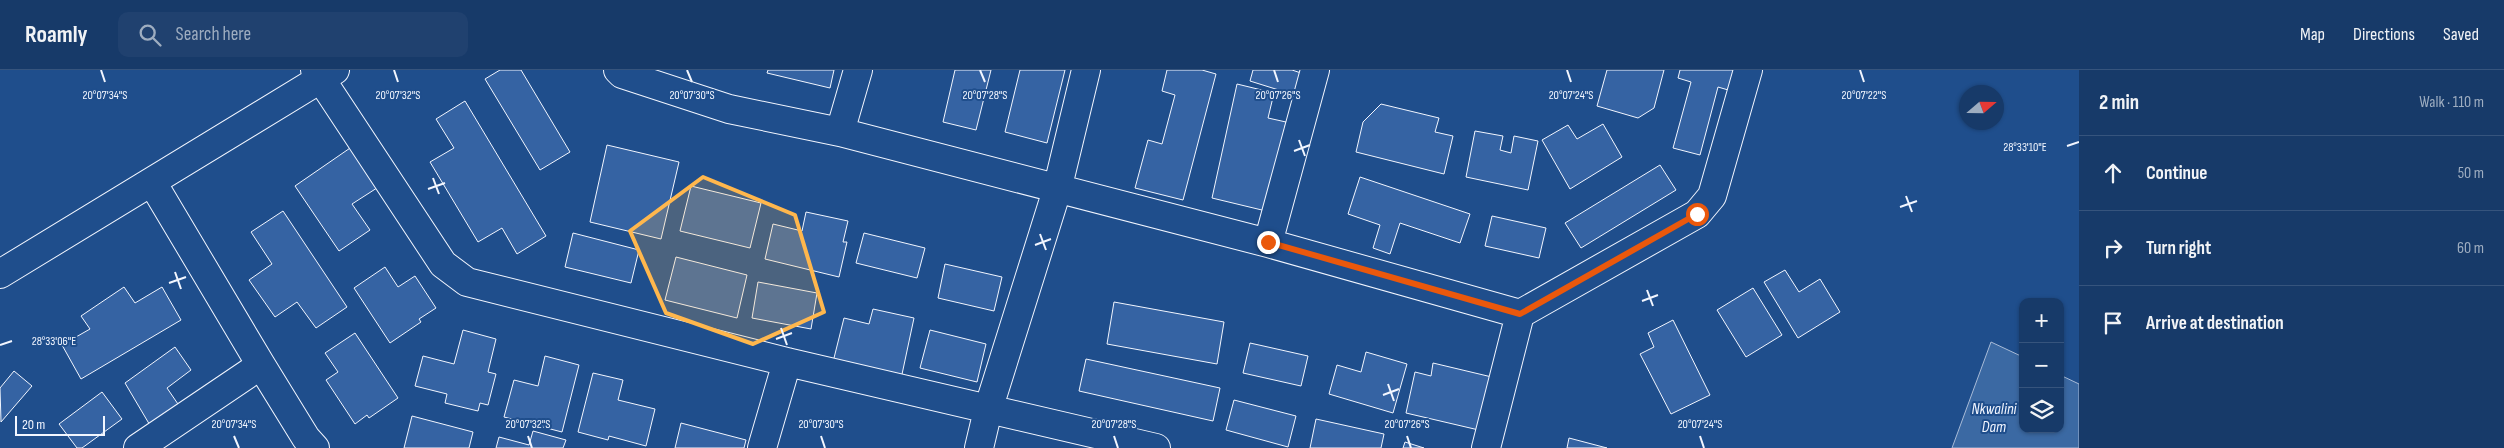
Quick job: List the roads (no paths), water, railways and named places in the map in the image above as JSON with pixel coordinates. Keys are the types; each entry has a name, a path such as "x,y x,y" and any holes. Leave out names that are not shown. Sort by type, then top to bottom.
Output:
{"street":[{"path":"618,70 622,74 730,109 840,132 1057,190 1268,242 1520,314 1697,214 1712,196 1748,70"},
{"path":"840,132 858,70"},
{"path":"978,448 988,410 1057,190 1086,70"},
{"path":"1268,242 1315,70"},
{"path":"0,274 152,182 323,73 444,264 467,282 787,362 1156,448"},
{"path":"152,182 306,438 316,448"},
{"path":"1486,448 1520,314"},
{"path":"762,448 787,362"},
{"path":"138,448 261,365"}],"water":[{"name":"Nkwalini Dam","path":"1991,342 2019,355 2019,433 2064,433 2064,377 2079,384 2079,448 1952,448"}]}
